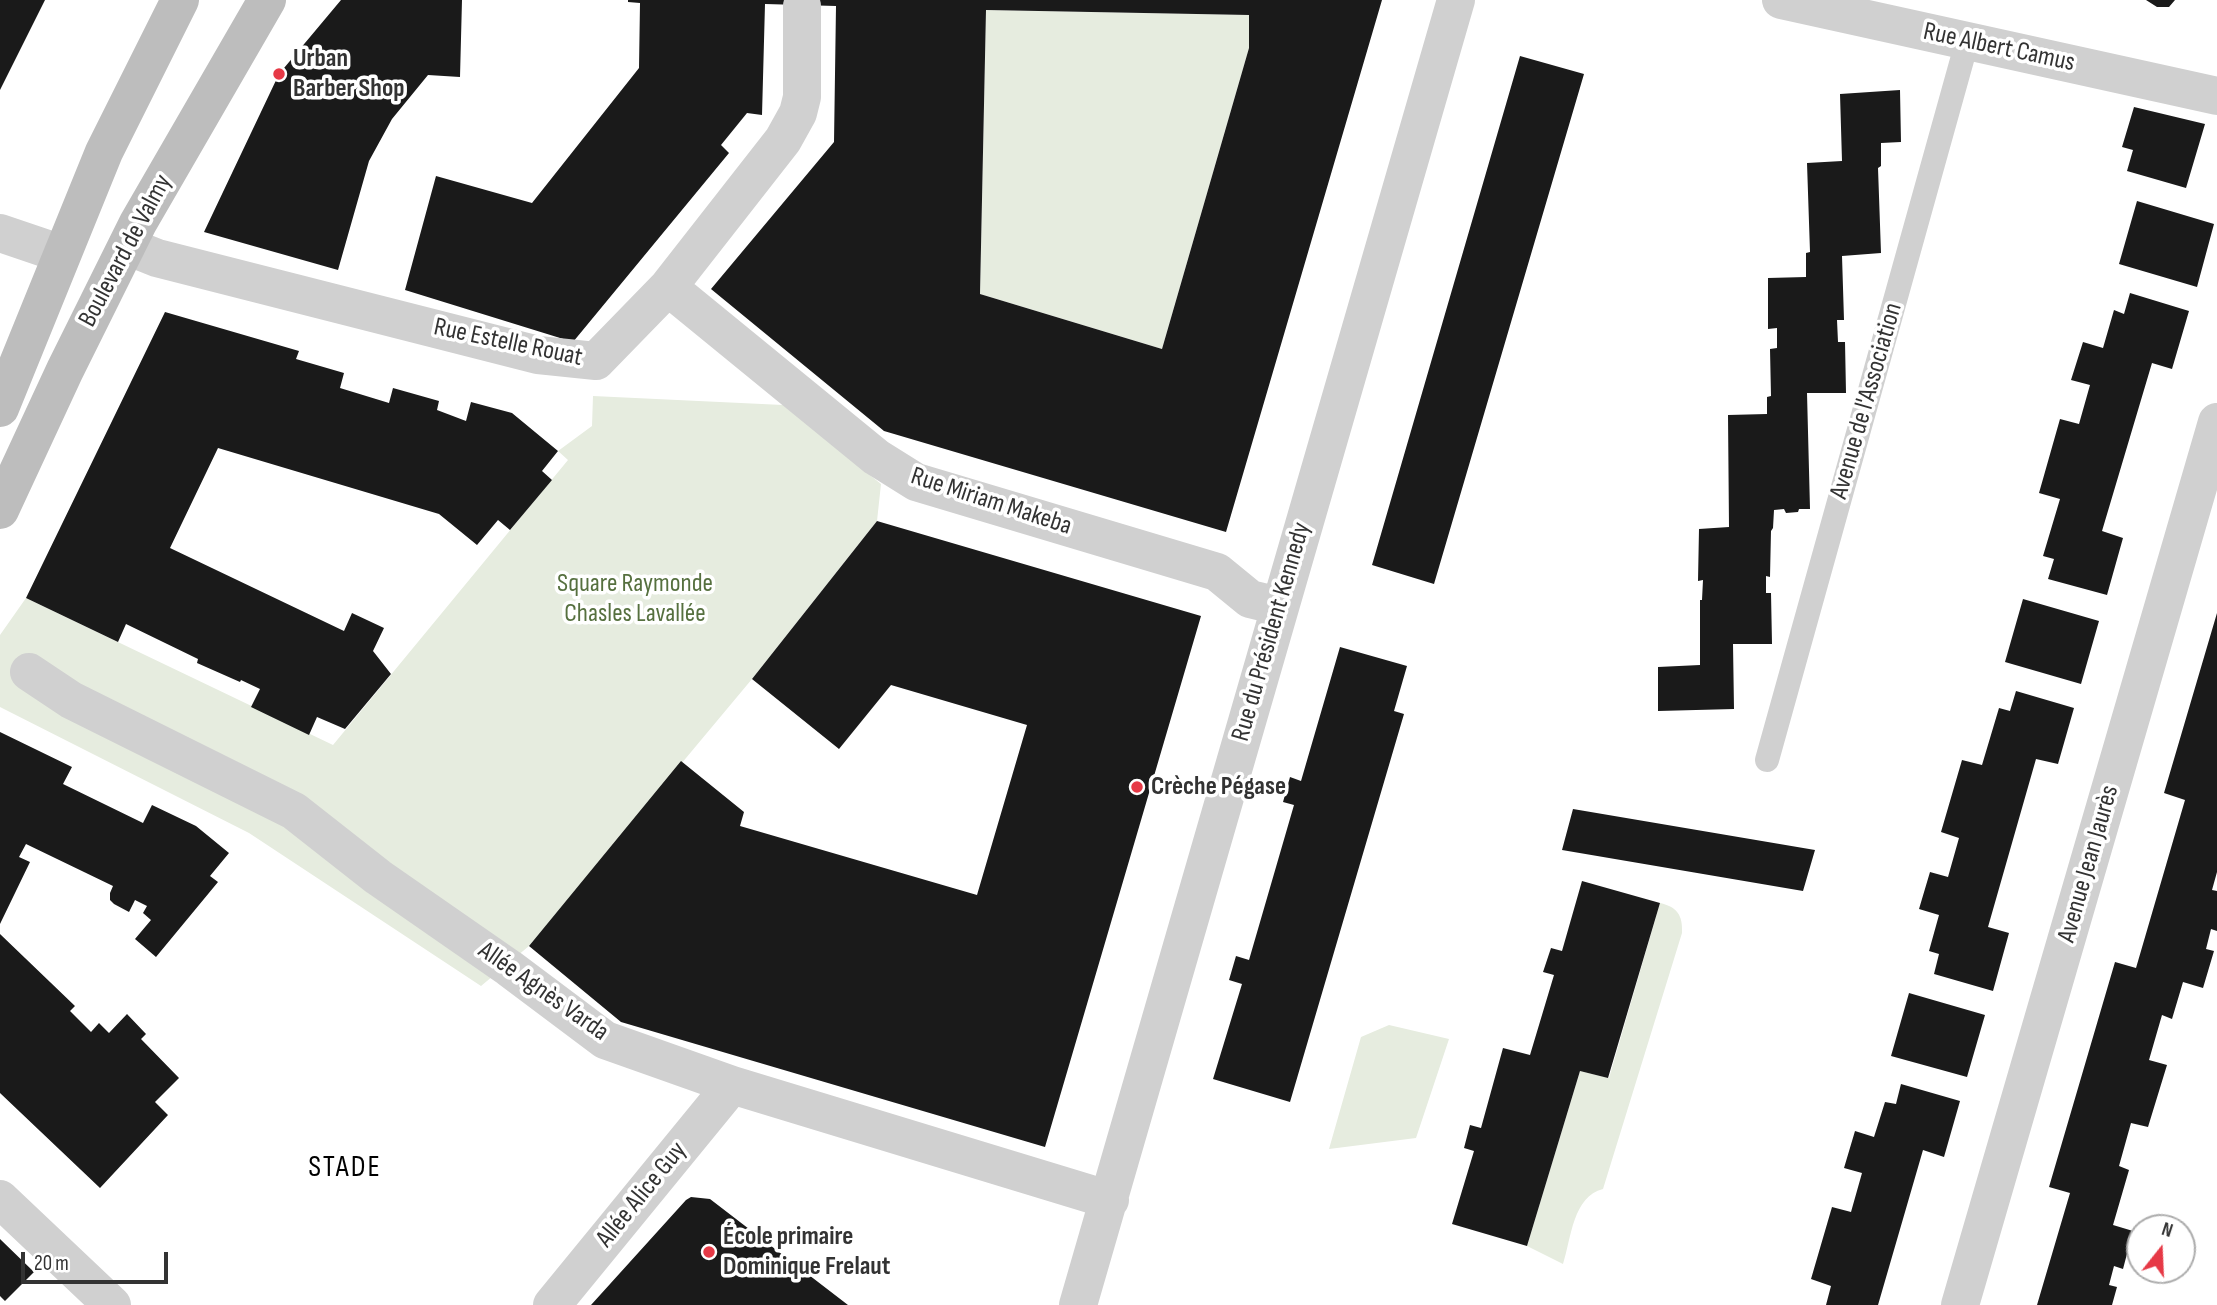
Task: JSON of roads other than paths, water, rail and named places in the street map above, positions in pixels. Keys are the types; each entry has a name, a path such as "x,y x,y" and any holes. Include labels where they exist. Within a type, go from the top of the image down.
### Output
{"main road":[{"name":"Boulevard de Valmy","path":"0,408 104,152 180,0"},
{"name":"Boulevard de Valmy","path":"0,510 65,370 127,246 267,0"}],"street":[{"name":"Rue du Président Kennedy","path":"1078,1305 1456,0"},
{"name":"Rue Albert Camus","path":"1780,0 2217,96"},
{"name":"Rue Estelle Rouat","path":"127,246 157,258 538,355 596,361 668,287 783,140 798,114 802,97 802,5"},
{"path":"0,233 62,254"},
{"name":"Rue Miriam Makeba","path":"668,287 876,457 916,482 1217,572 1250,598 1279,606"},
{"name":"Avenue Jean Jaurès","path":"1960,1305 2217,422"},
{"name":"Allée Agnès Varda","path":"29,672 71,699 294,811 378,877 509,968 605,1040 732,1085 1110,1200"},
{"name":"Allée Alice Guy","path":"552,1305 732,1085"},
{"path":"0,1199 112,1305"}],"lane":[{"name":"Avenue de l'Association","path":"1767,760 1967,42"}],"place":[{"name":"Urban Barber Shop","path":"279,74"},
{"name":"Crèche Pégase","path":"1137,787"},
{"name":"École primaire Dominique Frelaut","path":"709,1252"}],"district":[{"name":"STADE","path":"345,1168"}],"park label":[{"name":"Square Raymonde Chasles Lavallée","path":"635,599"}]}
